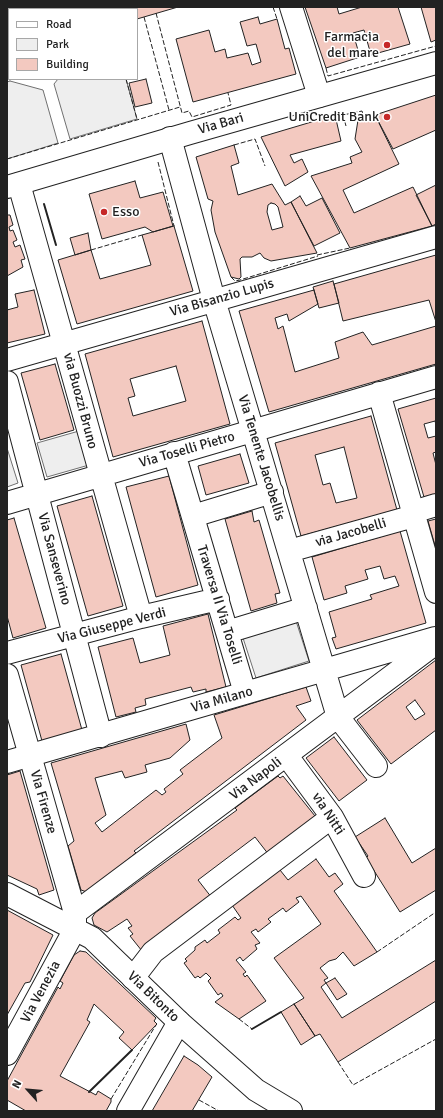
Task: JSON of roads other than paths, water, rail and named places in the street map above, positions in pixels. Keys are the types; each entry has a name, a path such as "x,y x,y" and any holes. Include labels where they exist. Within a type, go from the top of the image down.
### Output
{"street":[{"path":"291,7 320,96"},
{"name":"Via Bari","path":"13,186 170,138 436,63"},
{"name":"Via Tenente Jacobellis","path":"170,138 214,300 338,717 376,766"},
{"name":"via Buozzi Bruno","path":"13,186 64,344 141,617"},
{"name":"Via Bisanzio Lupis","path":"7,360 436,237"},
{"name":"Via Toselli Pietro","path":"7,503 436,377"},
{"name":"Via Sanseverino","path":"7,382 100,736"},
{"path":"379,394 436,592"},
{"name":"Traversa II Via Toselli","path":"174,453 245,693"},
{"path":"193,516 272,492"},
{"name":"via Jacobelli","path":"289,551 413,514 436,505"},
{"name":"Via Giuseppe Verdi","path":"7,654 141,617 218,599"},
{"path":"227,632 306,608"},
{"name":"Via Milano","path":"7,762 436,637"},
{"name":"Via Napoli","path":"75,921 287,756 436,643"},
{"name":"Via Firenze","path":"7,675 75,921"},
{"name":"via Nitti","path":"287,756 332,817 364,876"},
{"path":"133,978 154,952 332,817"},
{"name":"Via Bitonto","path":"7,894 75,921 179,1022 256,1090 291,1111"},
{"name":"Via Venezia","path":"7,1054 75,921"},
{"path":"128,1111 179,1022"}],"place":[{"name":"Farmacia del mare","path":"387,45"},
{"name":"UniCredit Bank","path":"387,117"},
{"name":"Esso","path":"104,212"}]}
